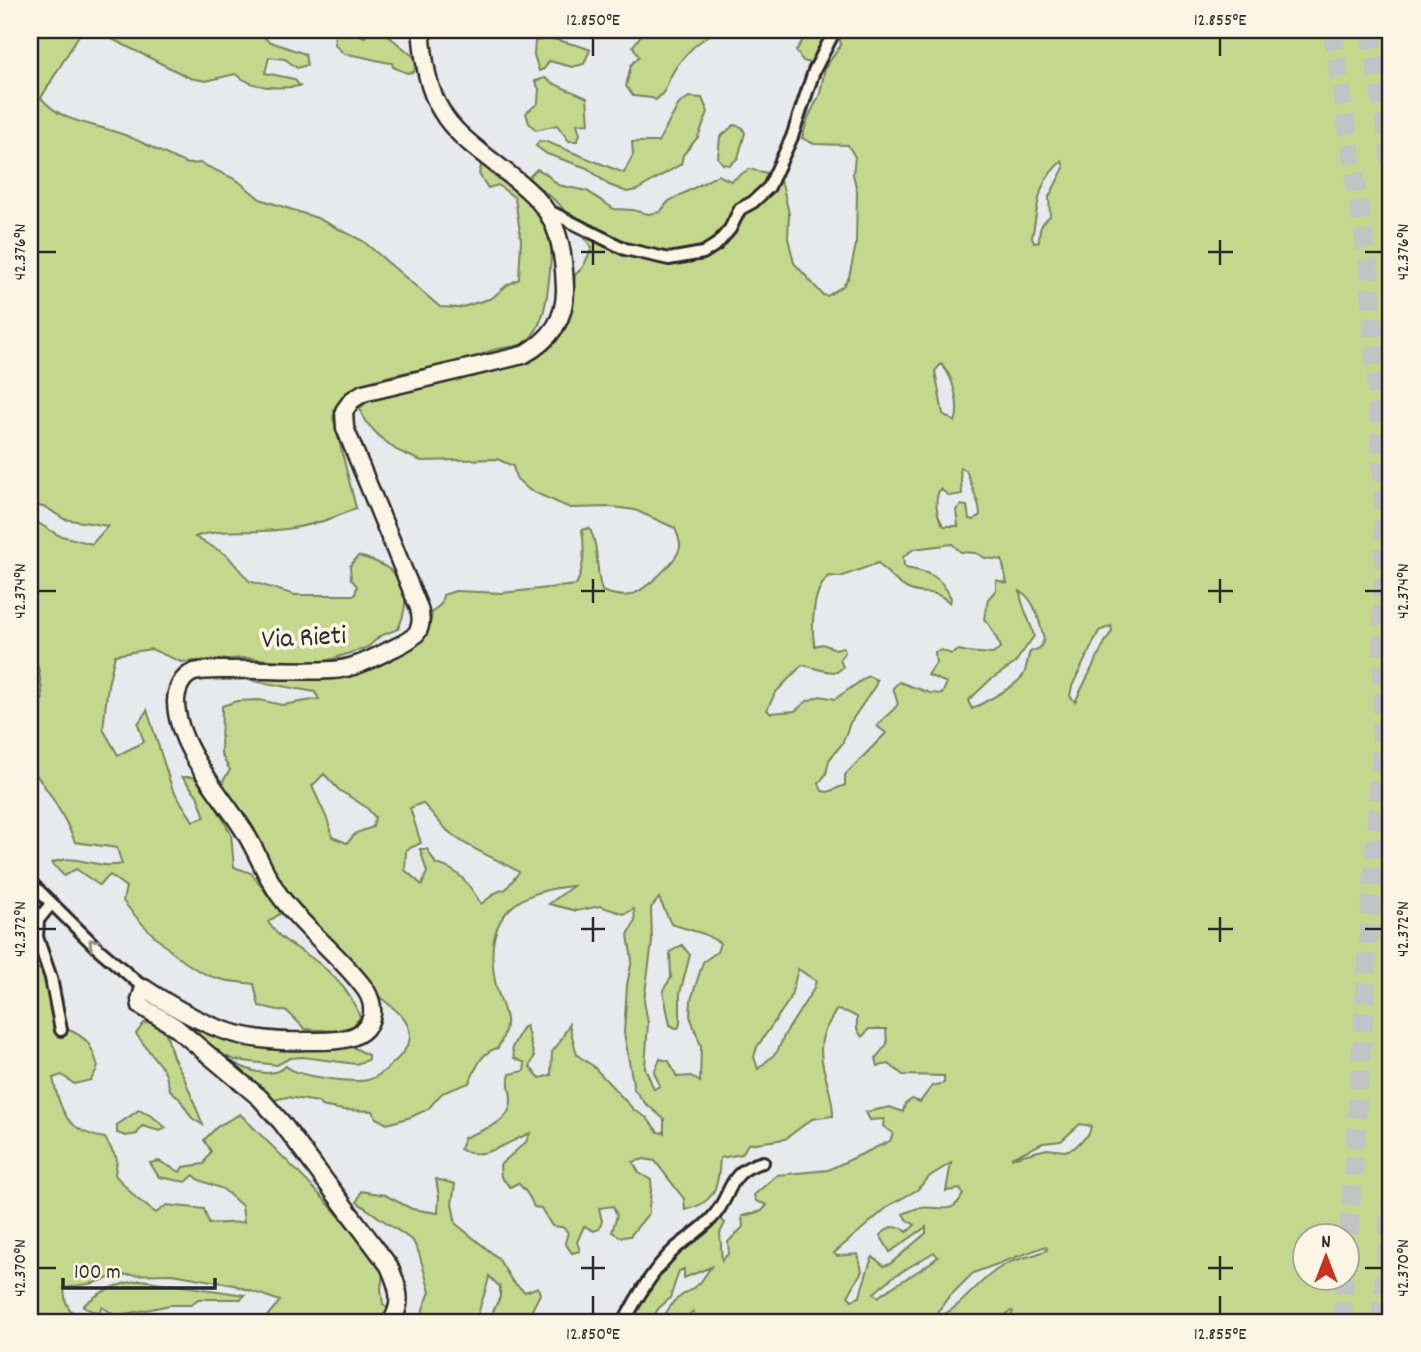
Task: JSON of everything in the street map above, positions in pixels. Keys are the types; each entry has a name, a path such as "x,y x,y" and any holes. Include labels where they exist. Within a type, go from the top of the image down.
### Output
{"street":[{"name":"Via Rieti","path":"144,988 198,1021 220,1031 276,1041 351,1038 362,1033 373,1012 366,990 280,896 242,828 202,772 177,713 178,689 185,678 208,670 332,670 353,667 412,639 420,628 422,619 419,608 345,428 344,411 352,400 363,393 523,355 545,340 557,327 565,301 564,256 547,210 529,190 471,144 442,113 429,83 421,30"},
{"path":"547,210 625,249 670,259 703,253 717,244 730,229 740,209 753,202 769,187 792,137 814,71 835,30"},
{"path":"30,882 144,988 141,1006 174,1026 260,1098 282,1123 389,1266 396,1282 399,1304 391,1322"},
{"path":"51,904 38,920 37,937 51,978 61,1030"},
{"path":"624,1322 635,1299 656,1269 676,1248 713,1218 741,1170 763,1162"}],"green space":[{"path":"30,30 82,30 41,98 50,107 68,118 128,136 188,164 200,163 237,180 260,199 317,218 363,241 440,307 459,308 492,298 519,279 521,239 515,198 498,185 488,188 479,174 482,162 530,198 545,217 549,227 551,254 546,299 537,329 524,343 490,351 469,360 373,381 343,401 333,417 356,508 322,522 298,527 219,532 195,537 227,555 249,581 295,595 355,595 357,586 351,579 350,566 358,556 372,560 393,573 404,591 403,615 398,629 380,636 368,647 320,663 244,658 181,662 151,649 115,655 108,685 103,729 118,755 144,742 138,724 147,710 172,788 193,821 205,817 197,795 182,777 194,777 215,805 231,834 234,867 251,873 281,913 268,922 283,939 328,971 344,988 360,1017 353,1026 335,1031 305,1029 288,1012 259,1006 254,984 225,980 204,973 165,946 123,901 126,887 110,875 99,885 76,869 64,876 52,863 69,859 103,865 122,864 117,848 75,842 55,803 30,768 30,700 32,705 43,699 39,671 30,642 30,518 58,535 92,544 108,526 64,519 47,508 30,504"},
{"path":"94,30 257,30 268,41 305,54 307,65 297,68 285,59 269,57 265,73 294,79 300,86 266,87 250,83 235,74 206,81 190,78"},
{"path":"348,30 365,37 366,32 363,30 382,30 417,60 414,72 407,73 393,67 392,63 344,54 335,45 335,31"},
{"path":"645,30 717,30 682,59 665,90 656,100 633,96 626,86 631,65 639,57 633,46"},
{"path":"809,30 1391,30 1391,1322 1007,1322 1013,1312 1011,1311 995,1322 697,1322 693,1311 684,1320 660,1322 674,1301 700,1283 711,1267 684,1278 684,1269 679,1271 670,1298 650,1322 619,1322 666,1252 719,1217 725,1223 720,1233 722,1260 729,1253 728,1242 743,1227 742,1216 762,1211 767,1205 756,1201 754,1195 777,1175 828,1170 890,1141 893,1133 883,1126 884,1119 870,1120 866,1112 890,1107 903,1112 905,1104 912,1099 920,1102 932,1086 944,1083 944,1076 903,1075 889,1064 878,1066 876,1058 887,1044 886,1029 869,1029 862,1037 857,1029 857,1017 836,1010 824,1033 821,1046 833,1116 812,1119 785,1139 748,1144 742,1154 720,1158 716,1185 709,1198 685,1210 684,1199 655,1161 644,1159 633,1162 639,1173 651,1180 649,1213 630,1236 621,1237 612,1232 617,1215 613,1206 599,1208 602,1221 599,1229 594,1231 584,1226 577,1242 580,1251 572,1253 565,1243 568,1232 562,1227 552,1226 541,1208 534,1207 518,1183 510,1187 501,1177 500,1165 526,1142 530,1133 486,1152 468,1153 460,1149 464,1138 494,1125 510,1109 510,1074 524,1071 525,1063 514,1058 512,1048 522,1028 526,1026 534,1057 530,1067 540,1078 551,1075 552,1052 569,1024 577,1055 593,1066 658,1132 664,1133 664,1119 644,1102 634,1089 624,1033 627,985 632,960 628,935 635,921 634,909 624,914 600,906 577,911 549,904 573,886 534,894 507,912 494,940 492,959 506,1021 503,1037 498,1048 483,1057 469,1083 442,1093 428,1109 387,1124 376,1118 373,1111 343,1110 321,1106 318,1102 287,1097 274,1100 264,1098 227,1064 230,1061 266,1073 286,1066 301,1073 326,1078 368,1080 395,1062 406,1048 410,1035 400,1014 369,988 310,920 222,798 221,784 230,770 221,754 222,706 237,701 259,700 282,705 319,699 315,692 254,681 248,676 349,677 422,636 431,621 432,612 441,604 443,595 455,591 502,593 576,585 584,558 582,530 589,528 592,535 602,591 616,595 636,593 652,582 679,551 675,528 635,510 613,507 570,508 529,490 516,478 513,466 497,459 421,461 396,450 365,421 360,408 368,401 398,391 539,354 560,335 571,314 575,275 583,267 592,248 559,204 528,178 537,169 558,185 587,191 614,209 648,214 660,212 669,201 718,175 731,181 749,169 776,175 783,187 789,214 788,238 794,263 823,295 827,296 843,286 849,277 856,245 857,191 853,174 855,157 848,145 814,144 802,138 820,94 825,68 841,45 839,36 810,63 803,61 796,51","holes":["1062,161 1064,168 1049,197 1050,216 1041,228 1039,242 1034,243 1032,237 1037,205 1047,178","941,364 949,376 955,392 955,422 943,414 935,371","960,468 966,470 980,515 974,520 969,519 967,506 961,505 956,510 958,526 944,526 939,518 937,498 940,489 950,496 962,494","952,544 961,552 1002,560 1007,583 996,580 996,590 988,599 984,619 1001,647 993,654 959,650 951,654 942,650 935,652 936,663 928,675 947,683 942,694 930,693 899,682 893,688 898,704 877,726 886,733 845,775 845,785 828,792 822,791 819,783 826,774 829,760 842,744 850,723 877,680 868,676 835,699 820,696 807,701 795,711 770,713 767,710 775,693 802,665 833,672 843,667 840,659 845,652 843,647 836,649 822,644 815,646 814,640 815,602 828,576 840,577 878,563 904,587 939,595 950,603 951,598 938,580 928,573 906,568 903,557 914,549","1020,591 1030,600 1044,640 1040,648 1030,652 1021,679 972,709 968,701 990,680 1014,664 1034,636","1111,626 1112,631 1075,702 1070,696 1072,686 1099,631","324,774 339,790 366,807 375,817 373,827 356,833 347,843 332,837 328,821 312,786","422,803 451,834 519,872 506,889 481,904 463,878 436,864 427,849 420,849 427,872 422,885 405,870 406,850 421,843 410,808","659,898 671,924 704,934 720,943 717,952 703,962 691,1000 690,1016 701,1046 700,1082 691,1076 677,1077 669,1061 660,1059 654,1072 660,1086 654,1089 645,1068 648,1023 644,1001 652,942 651,908","798,969 816,981 777,1052 758,1069 754,1057 757,1047 790,999","1080,1124 1091,1126 1089,1134 1074,1148 1065,1151 1047,1149 1011,1158 1043,1143 1061,1141","951,1163 946,1191 960,1189 963,1194 950,1208 926,1207 903,1214 915,1225 907,1232 903,1228 891,1227 880,1235 890,1252 926,1227 926,1233 890,1264 884,1266 873,1257 860,1297 852,1300 848,1296 862,1271 858,1254 837,1256 834,1253 890,1205 917,1190 930,1176","1046,1246 1047,1250 1001,1267 952,1309 932,1320 947,1299 973,1273","934,1252 938,1257 878,1297 874,1293 893,1277"]},
{"path":"551,38 590,50 584,64 572,67 549,61 544,69 539,71 534,55 535,41"},
{"path":"545,78 587,98 589,123 577,124 580,134 577,141 569,141 557,125 536,130 529,123 526,113 538,103 539,89 535,81"},
{"path":"689,97 702,98 708,112 698,137 683,155 681,164 637,190 627,192 609,185 587,168 547,154 536,146 539,141 547,142 624,173 633,155 632,142 658,142 679,104"},
{"path":"734,125 742,127 745,133 738,158 730,165 723,164 718,158 720,137"},
{"path":"682,945 690,955 680,993 678,1029 670,1025 663,990 671,978 670,952"},
{"path":"30,964 42,971 65,1028 88,1042 98,1067 91,1080 74,1084 62,1075 53,1078 63,1110 68,1119 82,1131 105,1138 117,1159 115,1175 136,1198 156,1213 167,1205 204,1209 209,1224 244,1222 242,1206 223,1189 199,1180 194,1175 186,1182 159,1177 150,1163 159,1161 180,1172 183,1167 204,1164 211,1151 204,1140 218,1126 240,1114 334,1210 368,1252 383,1274 383,1304 391,1311 382,1322 262,1322 280,1301 234,1285 173,1274 118,1275 94,1283 64,1288 69,1308 86,1322 30,1322"},
{"path":"180,1016 199,1027 245,1044 353,1047 368,1055 368,1060 356,1064 303,1057 290,1058 277,1065 235,1060 218,1053 174,1017"},
{"path":"144,1023 163,1023 173,1057 203,1125 192,1118 179,1098 170,1090 165,1072 136,1034"},
{"path":"139,1110 152,1116 166,1128 160,1131 142,1126 137,1134 126,1136 117,1133 117,1125"},
{"path":"436,1179 455,1184 452,1204 456,1224 498,1258 512,1281 525,1292 538,1287 540,1294 526,1322 488,1322 500,1297 500,1287 489,1276 477,1322 422,1322 423,1309 430,1292 413,1241 357,1202 361,1191 385,1195 412,1209 438,1213"},
{"path":"141,1280 245,1295 241,1299 198,1299 191,1305 170,1305 117,1316 102,1307 99,1312 83,1306 110,1288"}],"tunnel":[{"path":"1332,30 1370,276 1384,512 1381,754 1350,1222"},
{"path":"1370,30 1391,161"},
{"path":"1381,1322 1391,1199"},
{"path":"1342,1322 1344,1292"}]}
